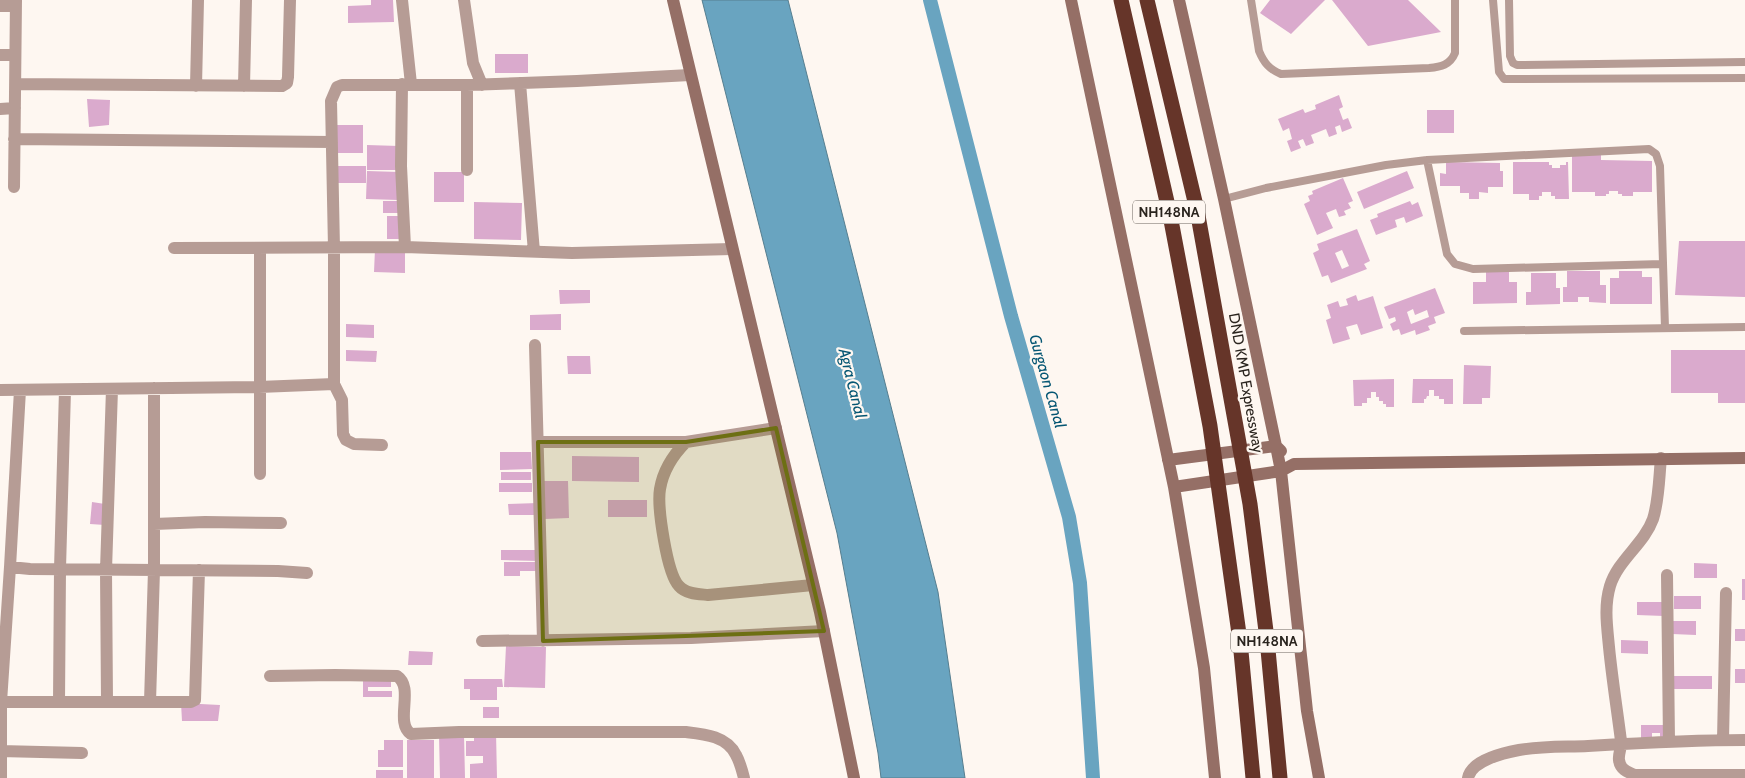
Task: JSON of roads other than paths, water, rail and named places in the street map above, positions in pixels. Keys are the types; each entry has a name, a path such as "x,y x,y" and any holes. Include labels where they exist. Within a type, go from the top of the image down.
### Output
{"highway":[{"name":"NH148NA","path":"1121,0 1170,215 1210,426 1240,641 1253,778"},
{"name":"DND KMP Expressway","path":"1147,0 1197,210 1250,504 1267,639 1280,778"}],"street":[{"path":"196,86 198,0"},
{"path":"244,86 246,0"},
{"path":"15,84 282,86 287,83 290,0"},
{"path":"402,0 406,84 401,166 405,247"},
{"path":"464,0 473,63 482,85"},
{"path":"673,0 824,631 854,778"},
{"path":"1070,0 1174,487 1204,668 1215,778"},
{"path":"1179,0 1224,199 1276,446 1307,711 1319,778"},
{"path":"0,6 16,3 14,187"},
{"path":"0,55 15,55"},
{"path":"382,445 354,444 346,440 343,434 342,400 334,384 331,101 337,87 347,84 482,85 690,75"},
{"path":"520,83 534,252"},
{"path":"467,85 467,170"},
{"path":"0,108 15,108"},
{"path":"14,139 332,142"},
{"path":"174,248 405,247 534,252 732,249"},
{"path":"260,248 260,474"},
{"path":"536,345 543,641"},
{"path":"0,390 259,387 334,384"},
{"path":"150,702 154,570 154,388"},
{"path":"107,702 106,570 112,389"},
{"path":"1,778 4,595 10,567 20,390"},
{"path":"59,702 60,570 65,390"},
{"path":"538,442 686,442 776,428"},
{"path":"686,442 675,453 660,488 662,527 670,564 675,580 680,587 687,591 708,595 813,586"},
{"path":"1168,460 1276,446"},
{"path":"1276,446 1294,464"},
{"path":"1662,458 1653,519 1641,539 1616,572 1610,585 1606,603 1611,674 1621,744 1619,760 1627,772 1635,775 1745,775"},
{"path":"1174,487 1280,471 1294,464 1745,458"},
{"path":"154,524 205,522 282,523"},
{"path":"10,567 30,570 199,570 307,573"},
{"path":"1,702 191,702 195,700 199,570"},
{"path":"1668,575 1669,741"},
{"path":"1723,740 1726,593"},
{"path":"482,641 691,638 824,631"},
{"path":"270,676 335,675 400,678 404,692 405,723 408,732 411,734 459,732 676,732 708,735 730,745 736,754 744,778"},
{"path":"1468,778 1475,765 1519,750 1669,741 1745,740"},
{"path":"0,751 82,753"}],"lane":[{"path":"1250,0 1259,51 1266,65 1272,71 1281,74 1443,66 1452,61 1456,53 1455,0"},
{"path":"1493,0 1499,72 1504,79 1745,78"},
{"path":"1509,0 1510,56 1517,65 1745,62"},
{"path":"1224,199 1256,190 1386,165 1427,160 1649,149 1656,154 1660,166 1665,328"},
{"path":"1427,160 1447,254 1455,264 1473,269 1662,264"},
{"path":"1464,331 1745,327"}],"water":[{"name":"Agra Canal","path":"702,0 788,0 938,592 965,778 881,778 837,533"}],"waterway":[{"name":"Gurgaon Canal","path":"930,0 1011,316 1069,517 1080,583 1093,778"}]}
